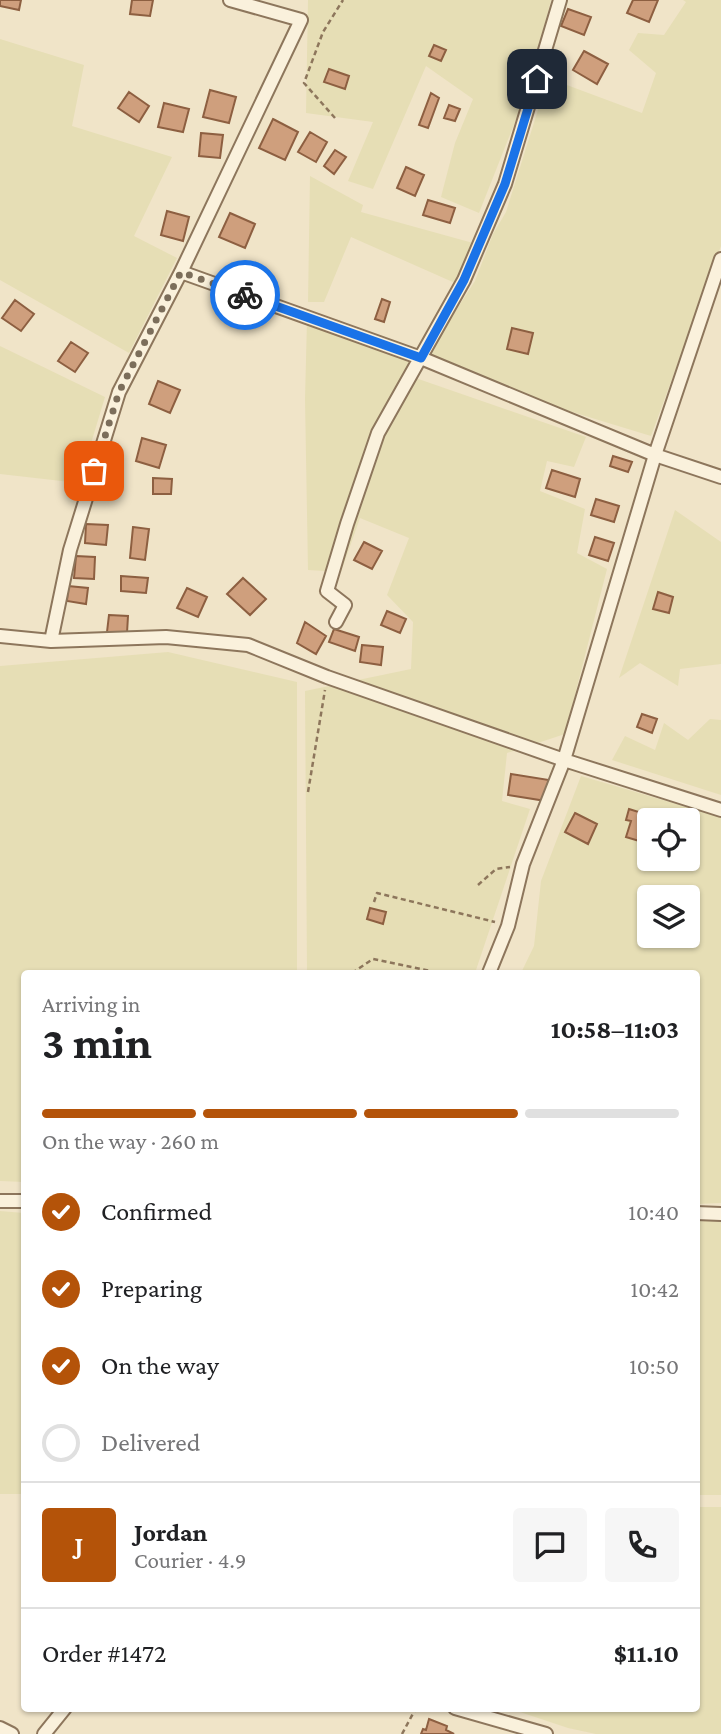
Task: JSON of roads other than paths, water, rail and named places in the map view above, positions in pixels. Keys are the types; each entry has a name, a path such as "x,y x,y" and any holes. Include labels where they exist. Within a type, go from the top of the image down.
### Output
{"street":[{"path":"51,641 70,550 119,392 181,272 301,20 230,0"},
{"path":"337,622 345,605 327,591 346,524 378,433 464,280 505,184 561,0"},
{"path":"490,970 508,926 523,864 564,760 656,455 721,259"},
{"path":"181,272 421,358 656,455 721,477"},
{"path":"0,636 51,641 166,637 248,645 327,677 564,760 721,810"},
{"path":"0,1201 21,1201"},
{"path":"700,1213 721,1214"},
{"path":"44,1734 62,1712"},
{"path":"468,1712 531,1732 546,1734"},
{"path":"0,1728 12,1734"}]}
